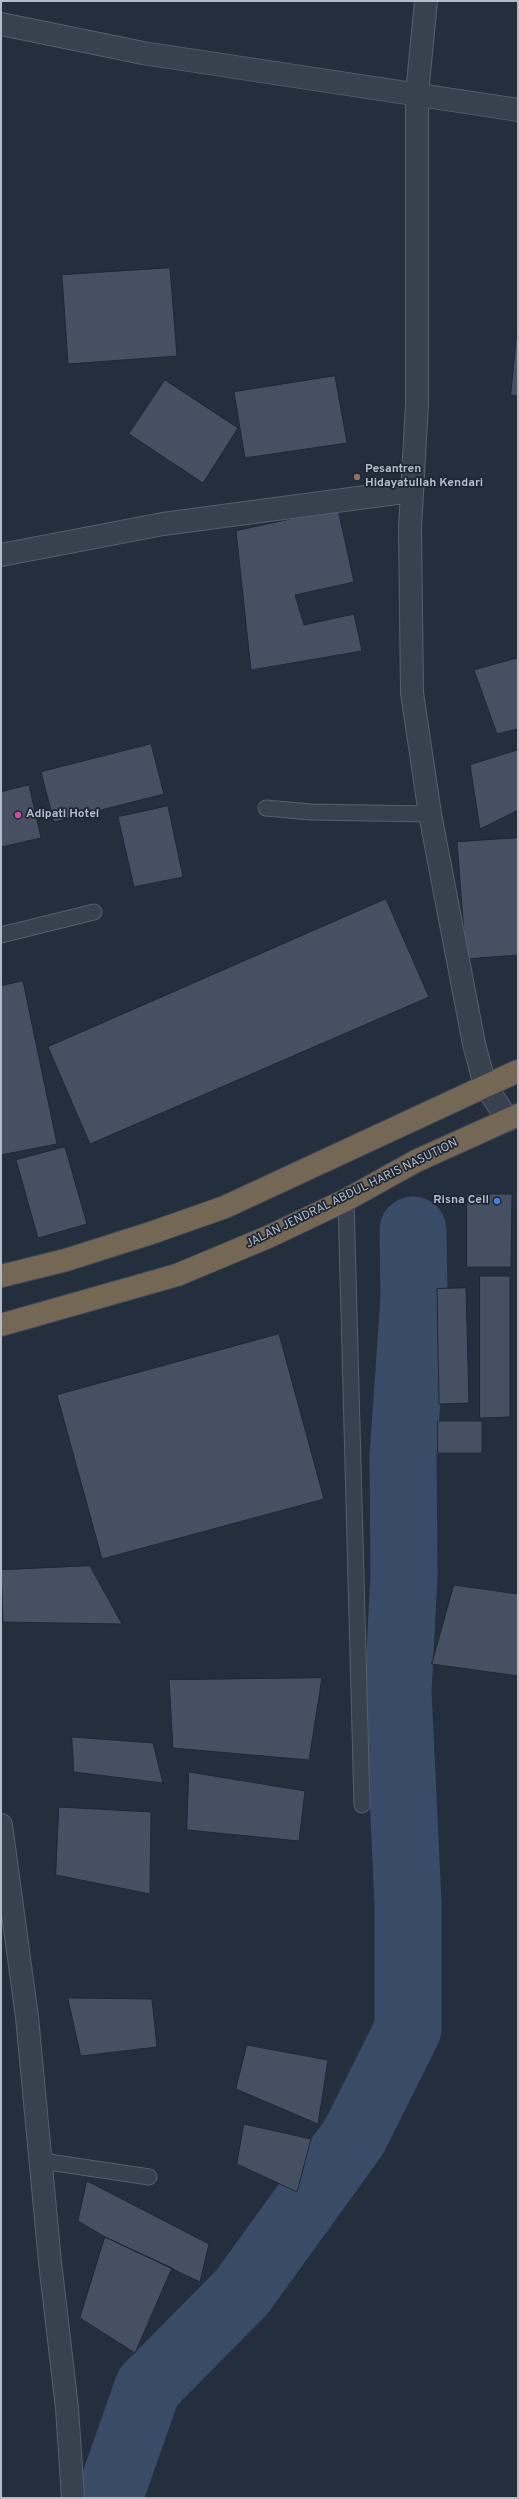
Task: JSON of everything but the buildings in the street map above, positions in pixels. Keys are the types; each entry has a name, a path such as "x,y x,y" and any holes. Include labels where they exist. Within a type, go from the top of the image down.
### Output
{"highway":[{"path":"1,1276 66,1260 151,1234 225,1207 518,1071"},
{"name":"JALAN JENDRAL ABDUL HARIS NASUTION","path":"1,1325 176,1275 268,1237 346,1200 416,1161 513,1118"}],"street":[{"path":"426,1 417,94 417,404 411,491 412,693 430,814 474,1044 485,1085 513,1118"},
{"path":"1,24 143,53 518,110"},
{"path":"1,555 163,524 411,491"},
{"path":"1,1825 27,2017 42,2161 50,2262 67,2408 73,2498"}],"lane":[{"path":"266,808 311,812 430,814"},
{"path":"1,935 94,912"},
{"path":"346,1200 362,1805"},
{"path":"42,2161 149,2177"}],"waterway":[{"path":"109,2498 148,2387 242,2292 354,2137 408,2029 408,1903 398,1691 404,1574 403,1456 414,1298 413,1230"}],"place":[{"name":"Pesantren Hidayatullah Kendari","path":"357,477"},
{"name":"Adipati Hotel","path":"18,815"},
{"name":"Risna Cell","path":"497,1201"}]}
